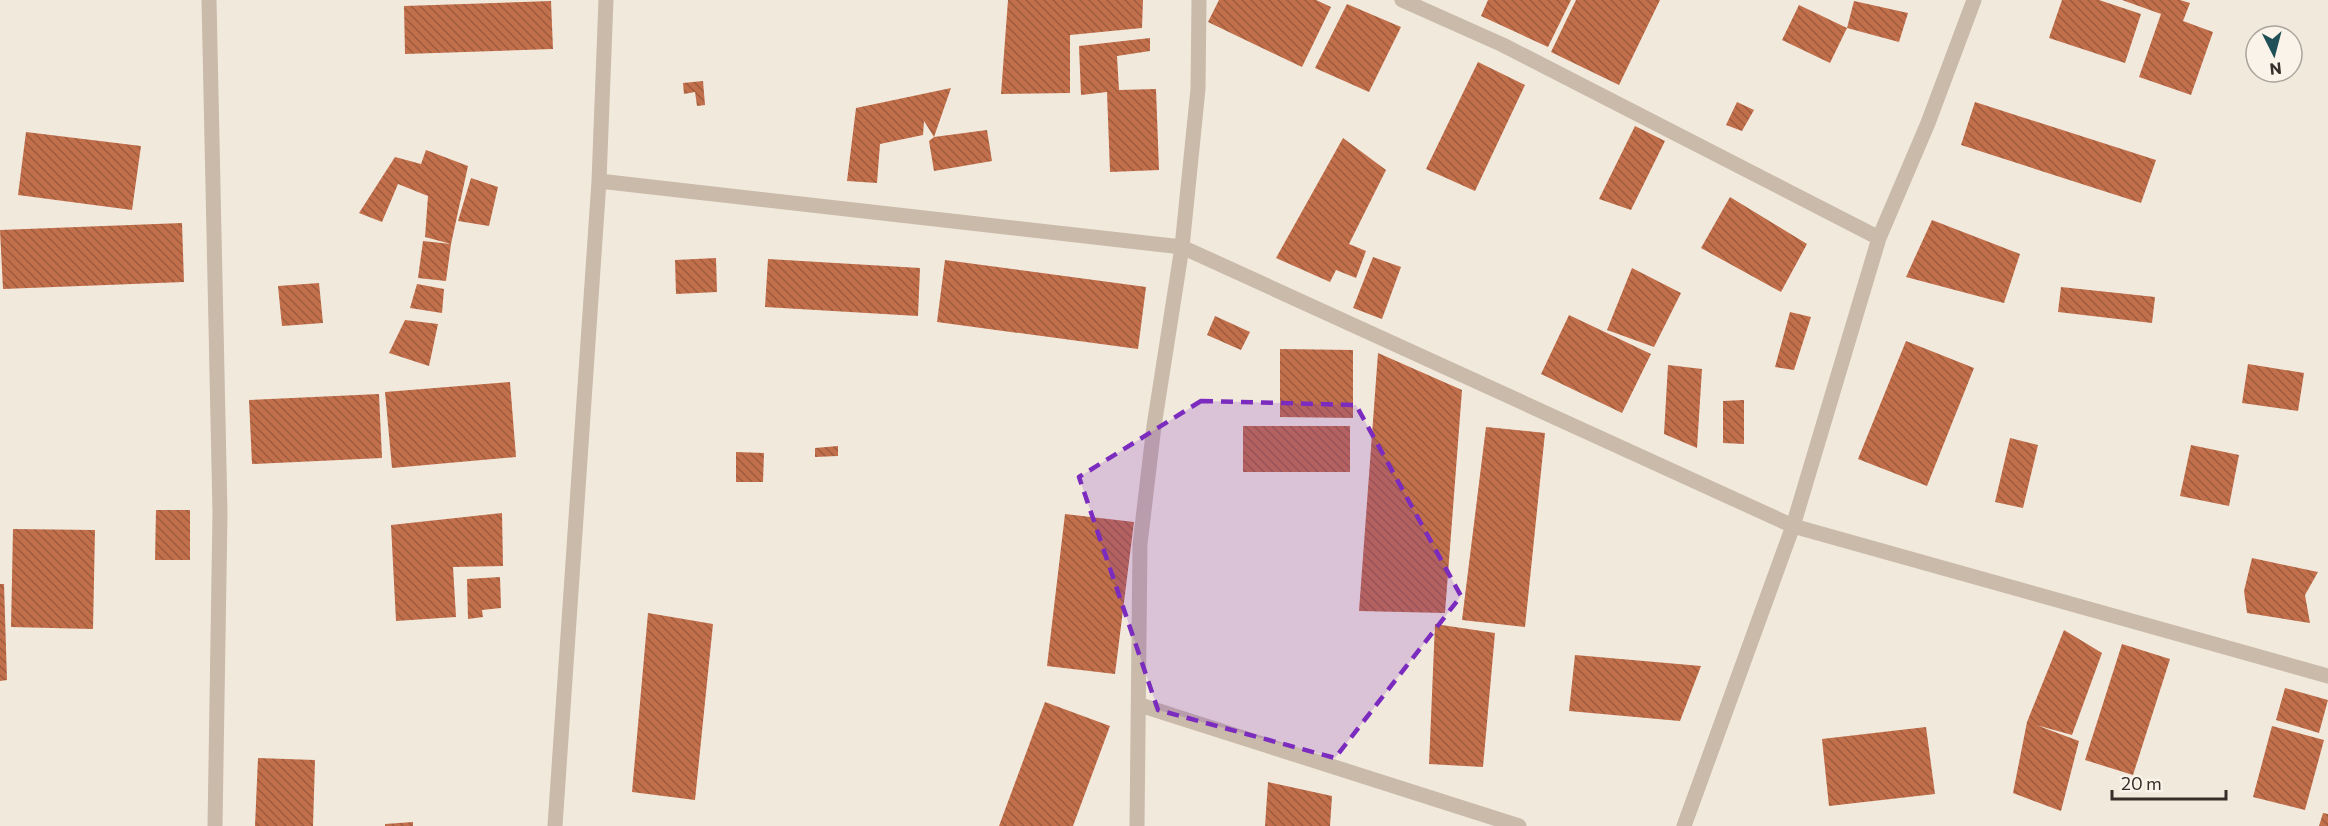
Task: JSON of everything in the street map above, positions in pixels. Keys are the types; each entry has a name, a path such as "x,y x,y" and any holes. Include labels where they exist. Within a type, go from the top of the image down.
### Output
{"street":[{"path":"209,0 220,513 215,826"},
{"path":"555,826 599,181 606,0"},
{"path":"1137,826 1140,544 1154,426 1182,247 1198,89 1199,0"},
{"path":"1402,0 1503,45 1879,238"},
{"path":"1684,826 1793,525 1879,238 1928,123 1974,0"},
{"path":"599,181 1182,247 1793,525 2328,676"},
{"path":"1140,705 1519,826"}],"highlighted area":[{"path":"1201,401 1356,405 1461,596 1335,758 1158,710 1079,477"}],"building":[{"path":"1008,0 1143,0 1142,28 1070,35 1070,93 1001,94"},
{"path":"1219,0 1316,0 1331,7 1302,67 1208,22"},
{"path":"1488,0 1571,0 1548,47 1481,16"},
{"path":"1576,0 1660,0 1619,85 1551,52"},
{"path":"2062,0 2099,0 2141,14 2125,63 2049,38"},
{"path":"2122,0 2180,0 2190,3 2183,21 2213,32 2191,95 2139,77 2161,14"},
{"path":"551,1 553,49 405,54 404,6"},
{"path":"1854,1 1908,13 1899,42 1847,28"},
{"path":"1347,4 1401,27 1369,92 1315,68"},
{"path":"1799,5 1847,28 1830,63 1782,40"},
{"path":"1150,38 1150,51 1117,56 1119,90 1156,89 1159,170 1110,172 1107,92 1081,95 1079,46"},
{"path":"1478,62 1525,85 1475,191 1426,169"},
{"path":"703,81 705,105 697,106 695,92 684,94 683,83"},
{"path":"951,88 934,137 924,121 923,135 880,144 877,183 847,181 856,108"},
{"path":"1737,102 1754,110 1742,131 1726,125"},
{"path":"1975,102 2156,160 2141,203 1961,145"},
{"path":"1635,126 1665,141 1631,210 1599,199"},
{"path":"987,130 992,161 934,171 929,141 934,137"},
{"path":"26,132 141,146 132,210 18,195"},
{"path":"1343,138 1386,170 1349,244 1366,251 1356,278 1336,270 1330,282 1276,258"},
{"path":"426,150 468,166 451,244 425,237 428,196 398,184 382,222 359,213 395,157 421,164"},
{"path":"471,178 498,187 489,226 458,221"},
{"path":"1730,197 1807,244 1781,292 1701,248"},
{"path":"1932,220 2020,254 2004,303 1906,277"},
{"path":"182,223 184,282 3,289 0,230"},
{"path":"423,241 451,244 446,281 418,278"},
{"path":"1373,257 1401,267 1382,319 1353,308"},
{"path":"716,258 717,292 676,294 675,260"},
{"path":"768,259 920,268 918,316 765,307"},
{"path":"945,260 1146,287 1138,349 937,322"},
{"path":"1632,268 1681,293 1654,347 1607,330"},
{"path":"319,283 323,323 282,326 278,286"},
{"path":"417,284 444,289 442,313 410,308"},
{"path":"2061,287 2155,297 2152,323 2058,312"},
{"path":"1790,312 1811,317 1794,370 1775,367"},
{"path":"1569,315 1651,354 1622,413 1541,374"},
{"path":"1215,316 1250,332 1241,350 1207,335"},
{"path":"405,320 438,324 429,366 389,353"},
{"path":"1906,341 1974,368 1927,486 1858,459"},
{"path":"1280,349 1353,350 1353,418 1280,417"},
{"path":"1378,353 1462,390 1445,613 1359,611"},
{"path":"2248,364 2304,373 2298,411 2242,403"},
{"path":"1668,365 1702,369 1697,448 1664,434"},
{"path":"510,382 516,457 392,468 385,392"},
{"path":"379,394 382,458 252,464 249,400"},
{"path":"1744,400 1744,444 1723,443 1723,401"},
{"path":"1243,426 1350,426 1350,472 1243,472"},
{"path":"1486,427 1545,433 1525,627 1462,620"},
{"path":"2010,438 2038,445 2023,508 1995,502"},
{"path":"2191,445 2239,455 2229,506 2180,496"},
{"path":"838,446 838,456 815,457 815,448"},
{"path":"736,452 764,453 763,482 736,482"},
{"path":"156,510 190,510 190,560 155,560"},
{"path":"502,513 503,566 453,567 456,617 396,621 391,525"},
{"path":"1065,514 1134,522 1115,674 1047,666"},
{"path":"13,529 95,530 93,629 11,627"},
{"path":"2252,558 2318,572 2305,595 2310,623 2247,613 2244,591"},
{"path":"500,577 501,608 482,610 483,617 468,619 467,579"},
{"path":"0,584 4,584 7,680 0,681"},
{"path":"648,613 713,624 695,800 632,792"},
{"path":"1435,624 1495,633 1483,767 1429,764"},
{"path":"2064,630 2102,653 2072,735 2036,725 2079,741 2061,811 2013,793 2027,722"},
{"path":"2122,644 2170,659 2133,775 2085,760"},
{"path":"1575,655 1701,666 1680,721 1569,711"},
{"path":"2285,688 2328,700 2319,733 2276,720"},
{"path":"1045,702 1110,726 1073,826 999,826"},
{"path":"2272,726 2324,740 2305,810 2253,797"},
{"path":"1926,727 1935,794 1829,806 1822,739"},
{"path":"258,758 315,760 313,826 255,826"},
{"path":"1268,782 1332,796 1330,826 1265,826"},
{"path":"2323,813 2328,814 2328,826 2319,826"},
{"path":"413,822 413,826 385,826 385,824"}]}
